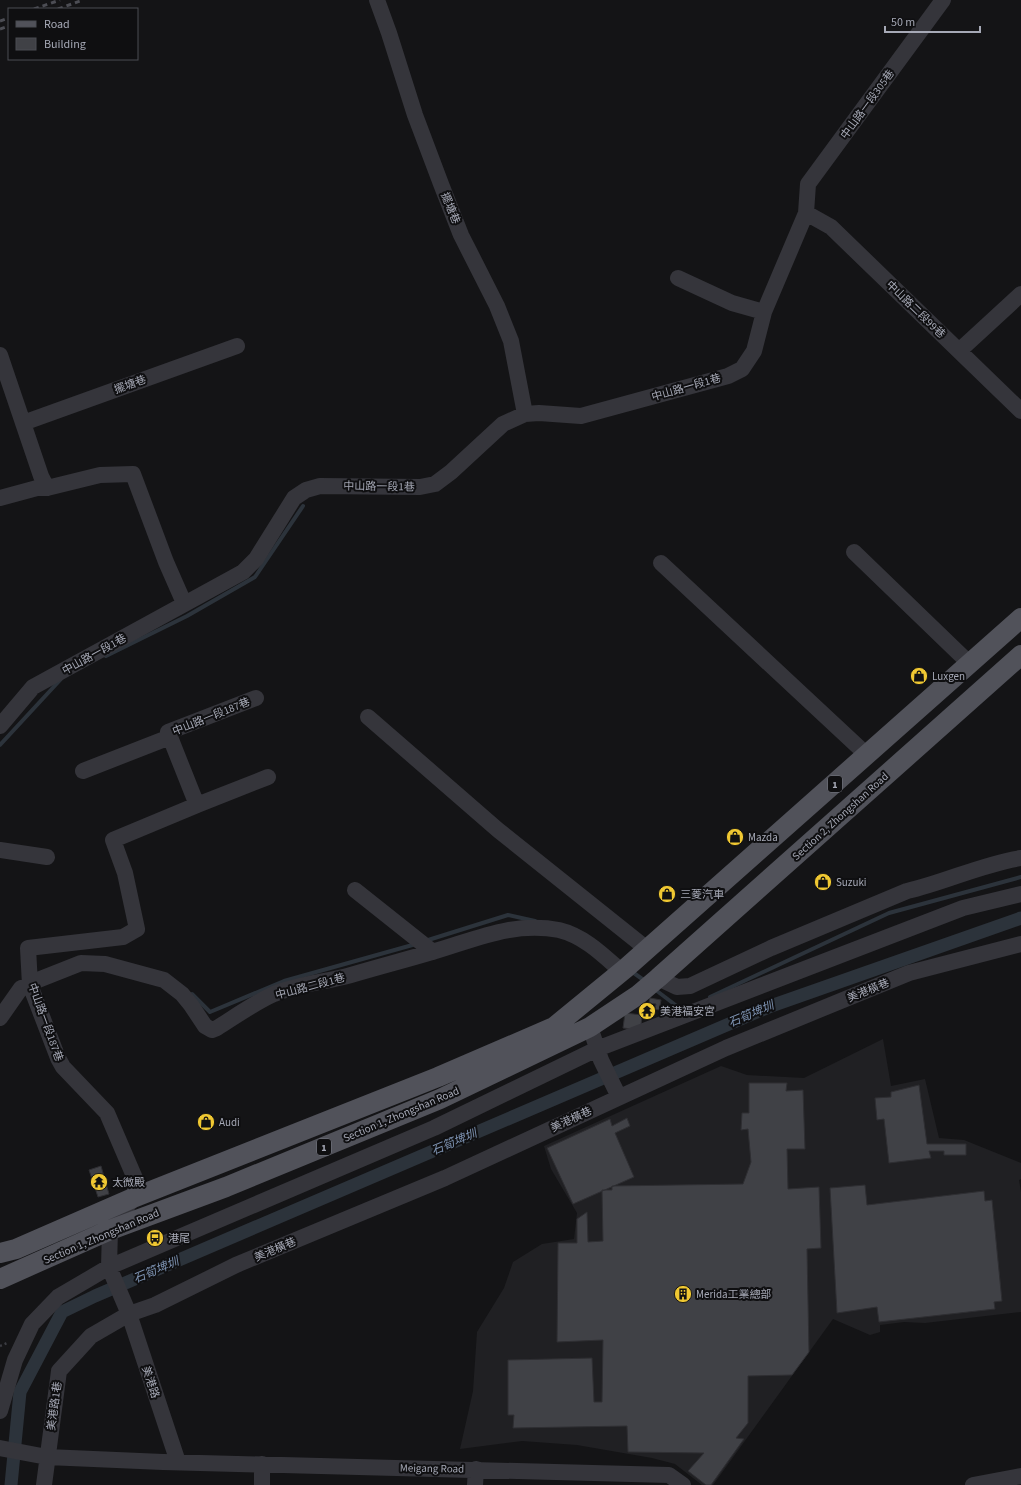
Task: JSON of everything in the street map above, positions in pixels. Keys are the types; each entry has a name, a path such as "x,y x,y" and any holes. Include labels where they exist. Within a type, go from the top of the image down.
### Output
{"main road":[{"name":"1","path":"623,970 867,756 969,662 1021,618"},
{"name":"Section 2, Zhongshan Road","path":"658,978 1021,654"},
{"name":"Section 1, Zhongshan Road","path":"0,1253 16,1249 133,1198 438,1077 554,1027 623,970"},
{"name":"Section 1, Zhongshan Road","path":"0,1279 110,1230 226,1187 440,1099 590,1027 638,995 658,978"}],"street":[{"name":"擺塘巷","path":"377,0 390,33 415,115 441,184 461,234 497,306 511,341 525,414"},
{"name":"中山路一段305巷","path":"806,213 808,184 943,0"},
{"name":"中山路一段1巷","path":"0,726 33,687 243,572 256,558 294,498 306,490 320,486 420,487 435,484 451,472 503,424 525,414 581,416 728,376 742,369 754,351 764,312 806,213"},
{"name":"中山路二段99巷","path":"806,213 831,227 1021,411"},
{"path":"678,278 732,303 764,312"},
{"path":"959,351 1021,294"},
{"name":"擺塘巷","path":"22,423 237,346"},
{"path":"0,355 22,423 41,476 47,488"},
{"path":"0,498 37,488 47,488 100,475 133,474 166,562 184,603"},
{"path":"854,552 969,662"},
{"path":"661,563 867,756"},
{"name":"中山路一段187巷","path":"198,805 168,732 256,698"},
{"path":"368,717 498,830 647,949"},
{"name":"中山路一段187巷","path":"83,771 170,736"},
{"name":"中山路一段187巷","path":"133,1198 137,1183 107,1113 63,1068 58,1058 30,985 28,948 123,937 137,929 125,873 113,840 268,777"},
{"path":"0,850 47,857"},
{"path":"658,978 677,987 690,986 771,948 907,891 1004,861 1021,858"},
{"path":"355,890 433,952"},
{"path":"2,1405 14,1360 32,1324 58,1297 111,1271 599,1055 963,908 1021,894"},
{"name":"中山路二段1巷","path":"30,985 38,980 81,963 105,964 119,967 164,980 182,994 205,1026 212,1030 255,1003 276,993 348,976 433,952 502,930 541,928 560,931 584,941 623,970"},
{"name":"美港橫巷","path":"127,1308 155,1305 236,1265 445,1178 726,1048 910,973 1021,944"},
{"path":"0,1018 22,988 30,985"},
{"path":"590,1027 599,1055 619,1097"},
{"path":"111,1271 110,1230 133,1198"},
{"name":"美港路","path":"111,1271 127,1308 178,1462"},
{"name":"美港路1巷","path":"44,1485 59,1371 91,1336 127,1308"},
{"name":"Meigang Road","path":"0,1448 47,1457 178,1462 669,1475 683,1485"},
{"path":"262,1464 262,1485"},
{"path":"475,1485 476,1469"},
{"path":"973,1485 1021,1476"}],"shaded area":[{"path":"883,1039 891,1086 925,1079 939,1138 964,1140 1021,1163 1021,1179 1019,1180 1021,1192 1021,1312 925,1323 904,1322 880,1325 880,1332 870,1335 833,1319 713,1485 702,1485 675,1464 652,1458 577,1445 522,1441 460,1449 473,1391 477,1332 504,1288 513,1262 542,1244 574,1239 577,1213 551,1169 544,1146 721,1066 747,1075 804,1078"}],"building":[{"path":"650,998 661,1000 659,1010 655,1009 656,1004 649,1003"},
{"name":"美港福安宮","path":"641,1005 654,1006 653,1015 641,1013"},
{"path":"625,1013 642,1015 641,1026 632,1029 623,1028"},
{"name":"Merida工業總部","path":"749,1083 787,1083 786,1091 803,1090 805,1149 787,1149 788,1189 819,1187 821,1248 807,1249 809,1352 792,1375 748,1376 748,1423 736,1438 744,1439 711,1485 706,1485 688,1471 704,1453 628,1452 627,1426 513,1428 514,1415 508,1415 508,1360 592,1358 594,1402 602,1402 603,1340 557,1342 558,1243 577,1243 577,1219 587,1212 588,1242 603,1241 602,1190 612,1190 612,1186 743,1184 751,1162 748,1129 741,1130 742,1113 749,1113"},
{"path":"919,1085 927,1144 966,1144 966,1155 944,1155 944,1151 929,1151 931,1158 889,1163 884,1119 877,1120 875,1098 891,1097 891,1092"},
{"path":"627,1118 630,1126 615,1133 634,1177 573,1204 547,1148 610,1119 612,1126"},
{"name":"太微殿","path":"101,1166 109,1194 98,1197 89,1170"},
{"path":"865,1185 867,1205 984,1191 985,1201 992,1200 1002,1301 994,1302 995,1309 879,1322 877,1307 837,1313 830,1188"}],"waterway":[{"path":"106,656 187,616 255,577 303,506"},
{"path":"0,745 61,679"},
{"path":"710,997 889,913 1021,877"},
{"path":"425,941 508,915 535,921"},
{"name":"石筍埤圳","path":"11,1485 20,1392 62,1312 95,1296 771,1006 1021,918"},
{"path":"192,994 210,1012 284,981 416,944"},
{"path":"631,971 645,981"},
{"path":"653,988 682,1010"}],"railway":[{"path":"37,8 60,0"},
{"path":"61,8 83,0"},
{"path":"0,21 8,18"},
{"path":"0,29 8,26"}],"place":[{"name":"Luxgen","path":"919,676"},
{"name":"Mazda","path":"735,837"},
{"name":"Suzuki","path":"823,882"},
{"name":"三菱汽車","path":"667,894"},
{"name":"美港福安宮","path":"647,1011"},
{"name":"Audi","path":"206,1122"},
{"name":"太微殿","path":"99,1182"},
{"name":"港尾","path":"155,1238"},
{"name":"Merida工業總部","path":"683,1294"}]}
